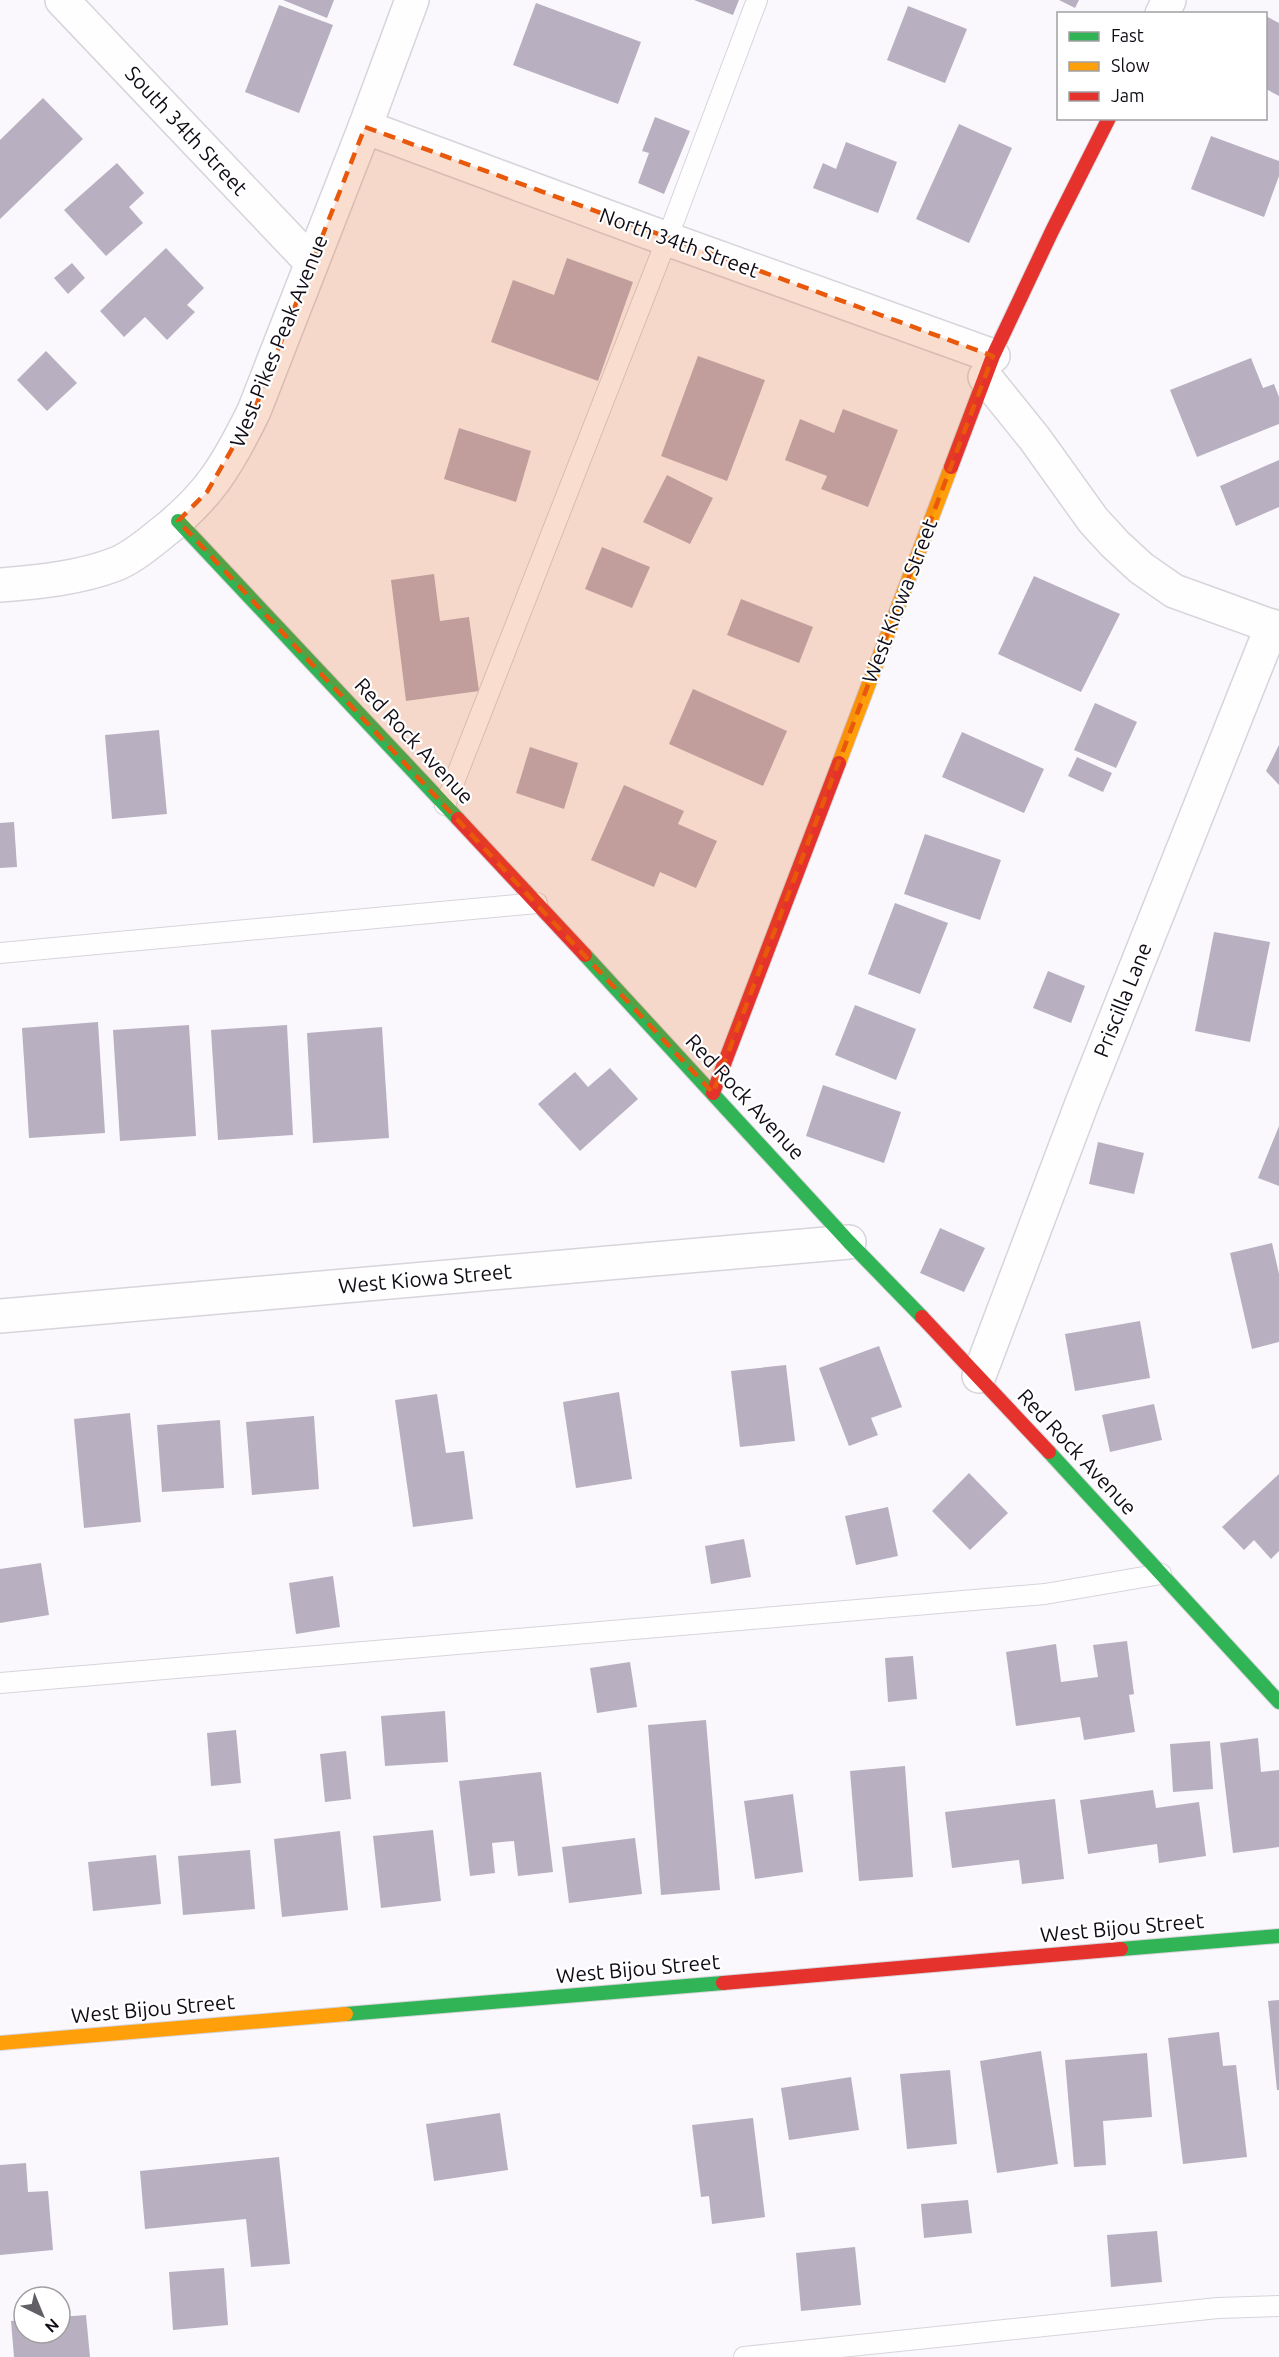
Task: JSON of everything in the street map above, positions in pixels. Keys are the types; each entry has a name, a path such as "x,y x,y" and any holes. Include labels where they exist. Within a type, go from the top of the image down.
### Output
{"street":[{"name":"South 34th Street","path":"62,0 311,262"},
{"name":"West Pikes Peak Avenue","path":"0,585 46,581 87,573 118,563 143,548 178,521 207,492 231,456 254,411 412,0"},
{"name":"West Kiowa Street","path":"713,1093 989,367 1052,231 1108,120"},
{"name":"North 34th Street","path":"365,127 667,239 989,367"},
{"path":"989,367 1035,439 1093,520 1141,568 1174,591 1277,622"},
{"name":"Red Rock Avenue","path":"178,521 537,903 849,1242 979,1376 1279,1702"},
{"name":"Priscilla Lane","path":"979,1376 1082,1103 1277,622"},
{"name":"West Kiowa Street","path":"0,1316 849,1242"},
{"name":"West Bijou Street","path":"0,2043 1279,1936"}],"lane":[{"path":"445,805 667,239 757,0"},
{"path":"0,953 537,903"},
{"path":"0,1683 1045,1594 1161,1574"},
{"path":"744,2357 1218,2308 1279,2306"}],"highlighted area":[{"path":"365,127 993,356 713,1093 178,521 207,492 254,411"}],"building":[{"path":"283,0 334,0 327,18"},
{"path":"694,0 739,0 733,15"},
{"path":"1059,0 1079,0 1075,8"},
{"path":"536,3 641,42 618,104 513,65"},
{"path":"279,5 333,25 299,113 245,92"},
{"path":"908,6 967,29 945,83 887,60"},
{"path":"1267,17 1279,23 1279,96 1267,90"},
{"path":"43,98 83,139 0,219 0,140"},
{"path":"655,117 690,131 664,194 638,183 649,153 642,151"},
{"path":"959,124 1012,148 969,243 916,219"},
{"path":"1211,136 1279,161 1279,176 1264,217 1191,189"},
{"path":"846,142 897,162 878,213 813,188 823,163 836,169"},
{"path":"117,163 144,193 129,207 143,223 106,256 64,210"},
{"path":"166,248 204,288 187,305 195,312 167,340 145,317 124,337 100,311"},
{"path":"567,258 633,282 598,381 491,342 513,280 554,295"},
{"path":"72,263 85,278 68,294 54,278"},
{"path":"46,351 77,383 47,411 17,380"},
{"path":"698,356 765,380 727,481 661,456"},
{"path":"1251,358 1263,388 1274,384 1279,397 1279,424 1197,457 1170,390"},
{"path":"843,409 898,430 868,507 821,489 827,476 785,460 800,419 834,433"},
{"path":"459,428 531,451 516,502 444,479"},
{"path":"1279,460 1279,507 1236,526 1220,486"},
{"path":"667,475 713,498 690,544 643,522"},
{"path":"602,547 650,567 632,608 585,589"},
{"path":"434,574 440,621 469,617 479,691 406,701 391,580"},
{"path":"1034,576 1120,614 1081,692 998,654"},
{"path":"741,599 813,627 799,663 727,635"},
{"path":"693,689 787,731 763,786 669,744"},
{"path":"1095,703 1137,722 1116,768 1074,750"},
{"path":"159,730 167,814 112,819 105,735"},
{"path":"962,732 1044,769 1024,813 942,777"},
{"path":"1279,745 1279,785 1266,771"},
{"path":"530,747 578,763 564,809 516,793"},
{"path":"1077,757 1112,773 1103,792 1068,776"},
{"path":"624,785 684,811 678,824 717,841 696,888 660,872 654,887 591,860"},
{"path":"14,822 17,867 0,868 0,823"},
{"path":"925,834 1001,860 980,920 904,894"},
{"path":"895,903 948,923 920,994 868,974"},
{"path":"1214,932 1270,942 1250,1042 1195,1031"},
{"path":"1048,971 1085,986 1071,1023 1033,1008"},
{"path":"855,1005 916,1029 896,1080 835,1055"},
{"path":"98,1022 105,1133 29,1138 22,1028"},
{"path":"189,1025 196,1136 120,1141 113,1030"},
{"path":"287,1025 293,1135 218,1140 211,1030"},
{"path":"382,1027 389,1138 313,1143 307,1033"},
{"path":"610,1068 638,1099 580,1151 538,1104 575,1072 588,1087"},
{"path":"823,1085 901,1112 884,1163 806,1136"},
{"path":"1279,1126 1279,1186 1258,1178"},
{"path":"1098,1142 1144,1153 1134,1194 1089,1184"},
{"path":"940,1228 985,1248 964,1292 920,1273"},
{"path":"1272,1243 1279,1274 1279,1342 1252,1349 1230,1253"},
{"path":"1140,1321 1150,1378 1075,1391 1065,1334"},
{"path":"879,1346 902,1407 871,1418 878,1435 849,1446 819,1368"},
{"path":"786,1365 795,1441 740,1447 731,1371"},
{"path":"619,1392 632,1479 576,1488 563,1402"},
{"path":"437,1394 446,1453 464,1451 473,1519 413,1527 395,1400"},
{"path":"1154,1404 1162,1440 1110,1452 1102,1415"},
{"path":"130,1413 141,1522 84,1528 74,1419"},
{"path":"314,1416 319,1489 252,1495 246,1422"},
{"path":"220,1420 224,1488 162,1492 157,1425"},
{"path":"969,1473 1008,1513 970,1550 932,1511"},
{"path":"1279,1474 1279,1551 1271,1559 1254,1540 1244,1550 1222,1527"},
{"path":"888,1507 898,1556 856,1565 845,1516"},
{"path":"744,1539 751,1577 711,1584 705,1546"},
{"path":"41,1563 49,1615 0,1623 0,1569"},
{"path":"333,1576 340,1627 296,1634 289,1583"},
{"path":"1127,1641 1134,1694 1129,1695 1135,1732 1084,1740 1080,1717 1016,1726 1006,1652 1056,1644 1061,1682 1098,1677 1093,1645"},
{"path":"913,1656 917,1699 888,1702 885,1658"},
{"path":"630,1662 637,1707 597,1713 590,1668"},
{"path":"445,1711 448,1762 385,1766 381,1716"},
{"path":"706,1720 720,1890 661,1895 648,1725"},
{"path":"236,1730 241,1783 211,1786 207,1733"},
{"path":"1258,1738 1261,1772 1279,1770 1279,1847 1233,1853 1220,1743"},
{"path":"1210,1741 1213,1789 1173,1792 1170,1744"},
{"path":"346,1751 351,1799 325,1802 320,1754"},
{"path":"905,1766 913,1877 859,1881 850,1771"},
{"path":"541,1772 553,1872 518,1876 514,1841 492,1843 495,1873 470,1876 459,1781"},
{"path":"1153,1790 1156,1808 1199,1802 1206,1856 1159,1863 1157,1844 1088,1854 1080,1800"},
{"path":"793,1794 803,1872 755,1879 744,1801"},
{"path":"1055,1799 1064,1879 1022,1884 1019,1860 952,1868 945,1812"},
{"path":"433,1830 441,1901 381,1908 373,1836"},
{"path":"340,1831 348,1910 282,1917 274,1839"},
{"path":"635,1838 642,1894 569,1903 562,1847"},
{"path":"250,1850 255,1909 183,1915 178,1856"},
{"path":"156,1855 161,1904 93,1911 88,1862"},
{"path":"1279,2000 1279,2090 1277,2090 1268,2001"},
{"path":"1219,2032 1223,2066 1236,2065 1247,2157 1183,2164 1168,2038"},
{"path":"1041,2051 1058,2164 997,2173 980,2061"},
{"path":"1147,2053 1152,2117 1103,2121 1106,2165 1074,2167 1065,2060"},
{"path":"950,2070 957,2144 907,2149 900,2074"},
{"path":"851,2077 859,2130 789,2140 781,2088"},
{"path":"500,2113 508,2170 434,2181 426,2124"},
{"path":"753,2118 765,2217 712,2224 709,2196 701,2197 692,2125"},
{"path":"279,2157 290,2264 251,2267 246,2219 145,2229 140,2171"},
{"path":"26,2163 28,2192 48,2191 53,2250 0,2255 0,2165"},
{"path":"968,2200 972,2233 924,2238 921,2204"},
{"path":"1157,2231 1162,2282 1111,2287 1107,2235"},
{"path":"855,2247 861,2305 801,2311 796,2253"},
{"path":"224,2268 228,2325 173,2330 169,2272"},
{"path":"86,2315 90,2357 14,2357 13,2345 72,2345 72,2316"}],"traffic: fast":[{"path":"178,521 458,819"},
{"path":"585,955 849,1242 922,1317"},
{"path":"1049,1452 1279,1702"},
{"path":"1121,1949 1279,1936"},
{"path":"346,2014 723,1983"}],"traffic: slow":[{"path":"839,763 951,467"},
{"path":"0,2043 346,2014"}],"traffic: jam":[{"path":"951,467 993,356 1108,120"},
{"path":"713,1093 839,763"},
{"path":"458,819 585,955"},
{"path":"922,1317 1049,1452"},
{"path":"723,1983 1121,1949"}]}
